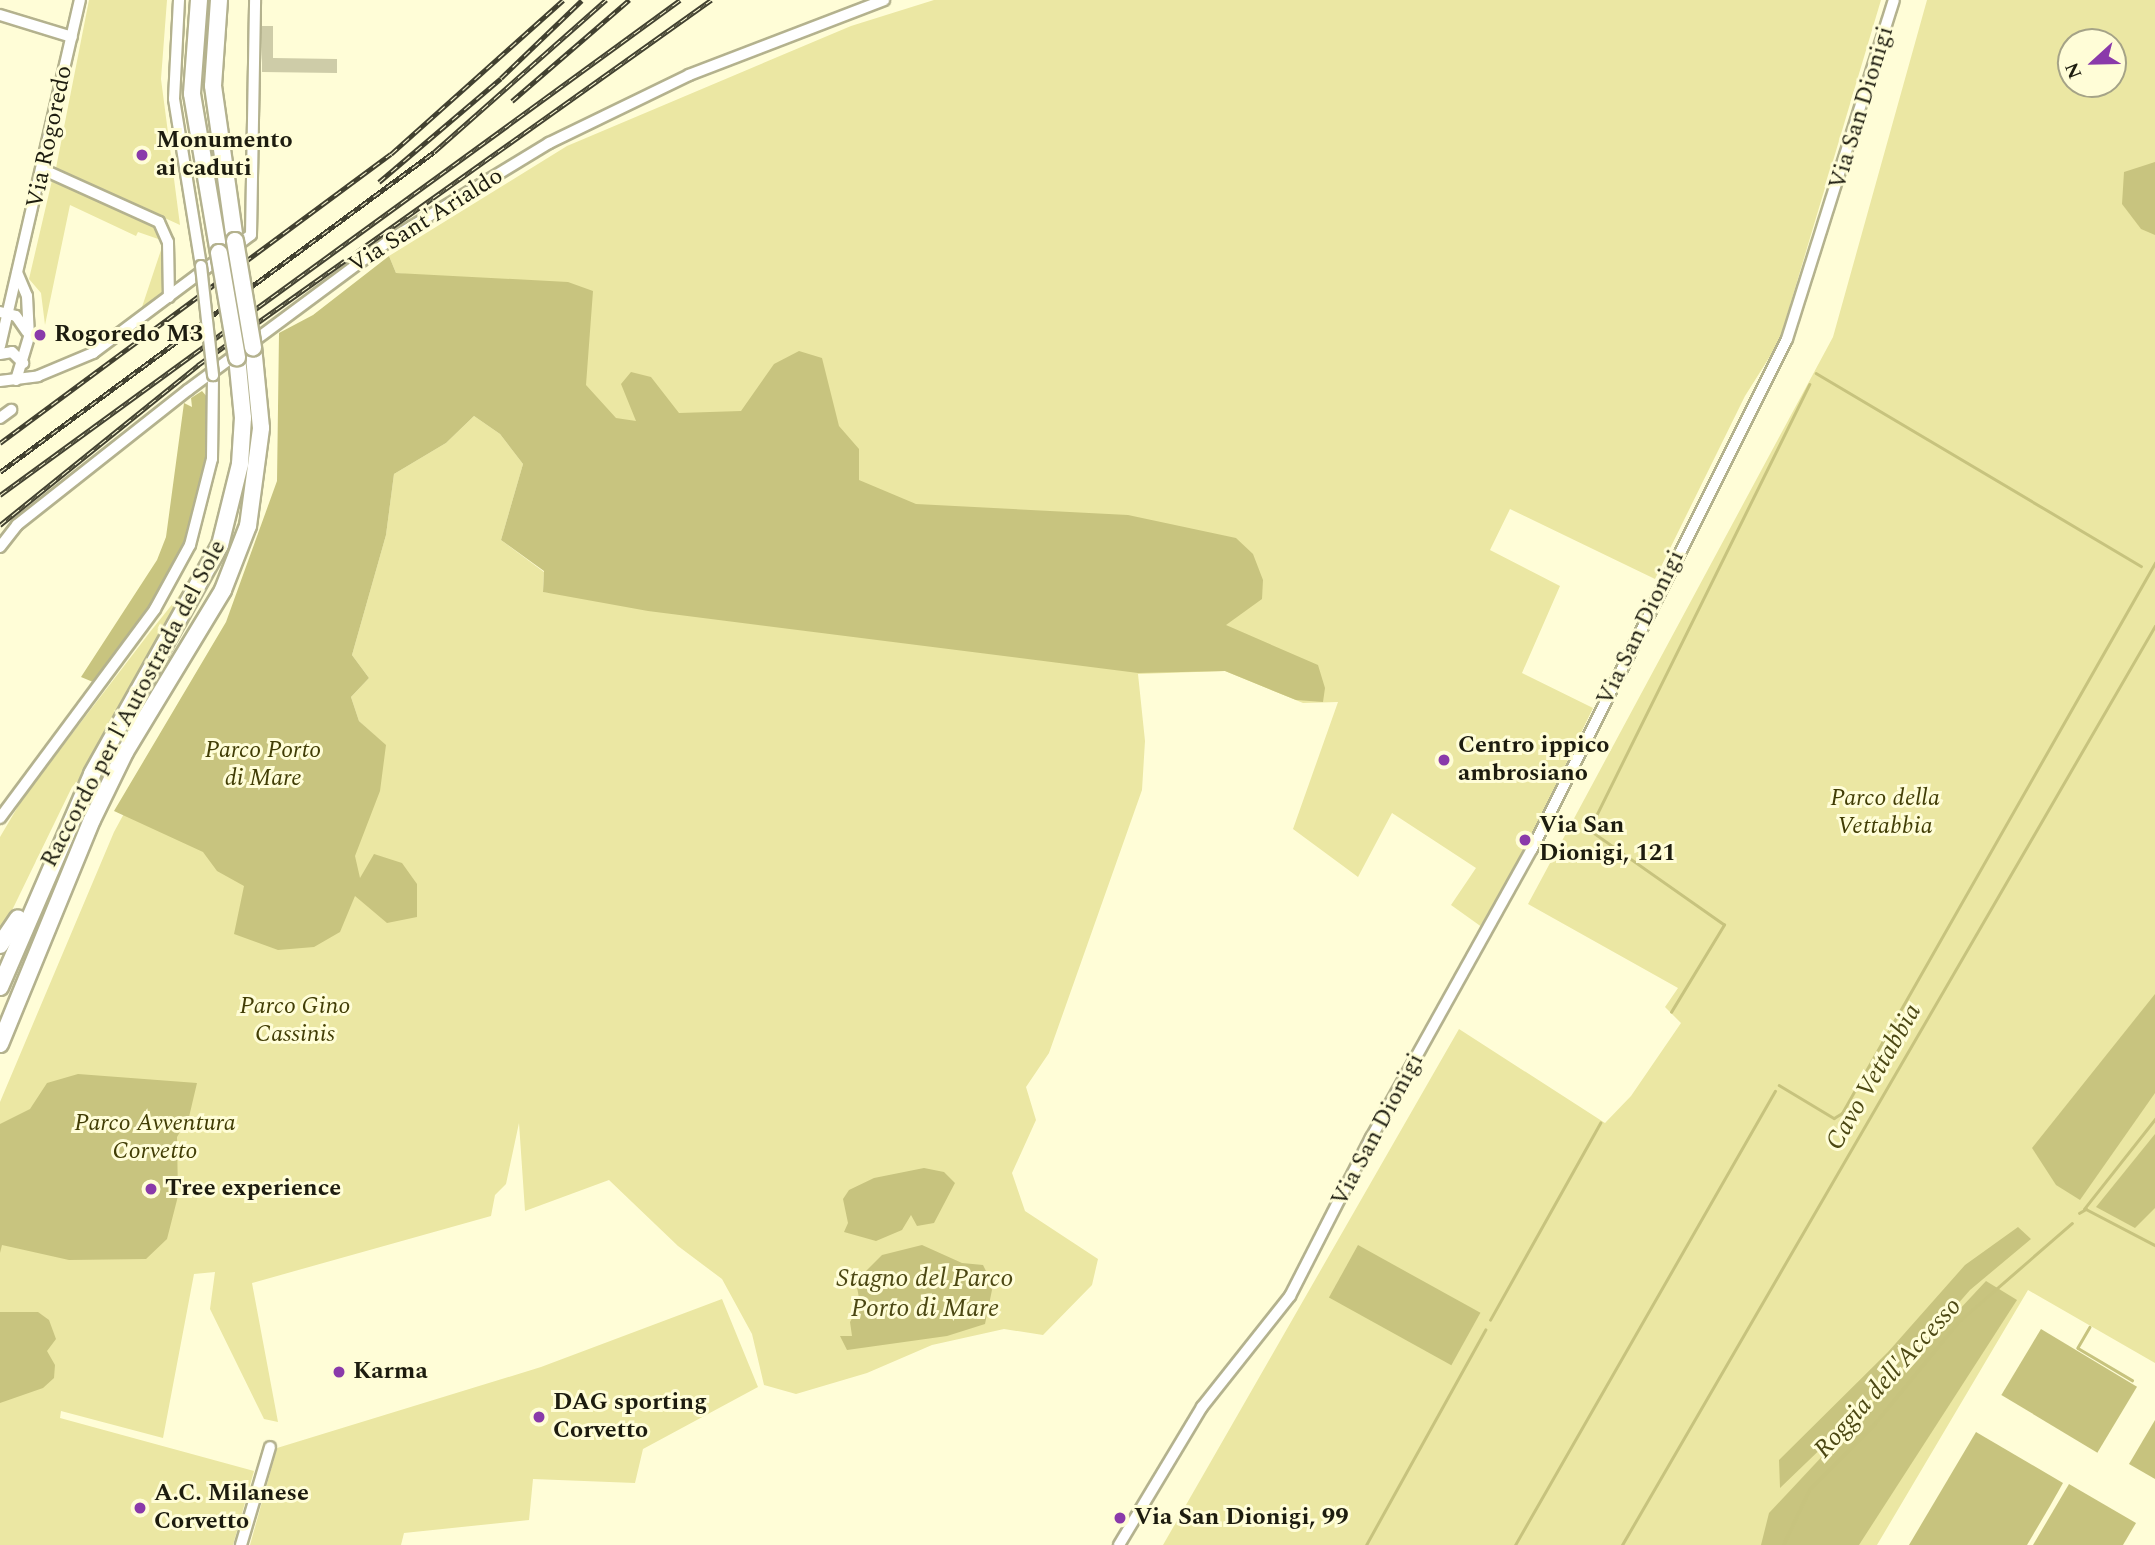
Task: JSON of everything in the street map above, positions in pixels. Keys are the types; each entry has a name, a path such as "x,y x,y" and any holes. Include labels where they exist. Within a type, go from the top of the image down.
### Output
{"highway":[{"name":"Raccordo per l'Autostrada del Sole","path":"0,987 92,774 203,583 227,526 243,418 237,357 192,94 199,0"},
{"name":"Raccordo per l'Autostrada del Sole","path":"0,1044 97,809 223,590 248,526 261,428 253,347 213,86 219,0"},
{"path":"0,945 16,925 71,800 92,774"}],"street":[{"name":"Via Rogoredo","path":"0,346 4,312 44,170 80,0"},
{"path":"0,818 155,609 190,545 212,459 213,375 201,266 174,99 179,0"},
{"path":"1,380 16,380 87,357 251,235 255,0"},
{"name":"Via Sant'Arialdo","path":"0,547 17,525 293,309 404,231 549,144 688,75 884,0"},
{"name":"Via San Dionigi","path":"1119,1545 1202,1407 1290,1296 1534,845 1787,339 1894,0"},
{"path":"0,15 72,37"},
{"path":"44,170 159,222 168,242 169,297"},
{"path":"16,380 29,337 27,296 17,273"},
{"path":"4,312 20,320 29,337"},
{"path":"0,354 12,352 23,363"},
{"path":"0,418 10,410"},
{"path":"242,1545 270,1447"}],"green space":[{"path":"89,0 167,0 161,79 180,225 56,168"},
{"path":"934,0 1881,0 1779,342 1745,396 1655,579 1510,509 1490,550 1560,586 1522,673 1593,708 1486,930 1451,905 1476,868 1392,813 1358,877 1293,829 1338,702 1303,703 1225,671 1138,674 1145,741 1142,790 1049,1053 1026,1087 1036,1120 1012,1173 1025,1211 1098,1259 1092,1285 1043,1335 1004,1329 932,1345 867,1373 796,1394 764,1385 752,1334 722,1279 678,1246 609,1180 525,1211 519,1123 506,1184 495,1195 491,1216 252,1283 278,1422 264,1419 210,1309 215,1272 194,1274 163,1438 61,1411 60,1418 254,1471 233,1545 0,1545 0,1102 114,832 159,749 385,745 359,721 351,697 369,678 352,655 386,535 394,474 446,443 474,416 500,434 523,464 501,540 544,572 543,592 573,595 460,280 396,273 389,256 567,146 851,26"},
{"name":"Parco della Vettabbia","path":"1927,0 2155,0 2155,1363 2028,1290 1877,1545 1163,1545 1459,1029 1605,1123 1631,1096 1681,1023 1665,1007 1678,988 1528,904 1833,337"},
{"path":"2155,162 2155,235 2141,229 2122,204 2124,172"},
{"path":"53,176 150,219 164,234 166,294 89,351 142,307 164,241 138,232 136,236 70,205 45,325 41,293 29,279"},
{"name":"Parco Porto di Mare","path":"389,256 396,273 568,282 593,291 586,385 616,418 636,421 621,384 631,372 651,377 679,413 741,411 774,364 799,351 822,358 839,426 859,449 859,480 916,504 1128,515 1236,538 1253,554 1263,580 1262,599 1226,625 1318,665 1325,688 1323,702 1296,700 1225,671 1138,673 648,611 543,592 544,571 501,540 523,464 500,434 474,416 446,443 394,474 386,535 352,655 369,678 351,697 359,721 386,745 380,791 355,856 360,878 374,854 402,863 417,884 417,917 387,923 355,896 340,932 314,947 278,950 234,934 244,886 217,871 203,852 114,811 226,622 277,481 279,333 313,315"},
{"path":"202,391 208,398 210,435 189,533 148,609 93,682 81,677 157,560 166,537 184,403 192,407 191,398"},
{"path":"193,588 87,771 72,787 0,935 0,837 23,798 150,632 182,592"},
{"path":"2155,994 2155,1093 2080,1200 2056,1185 2032,1148"},
{"name":"Parco Avventura Corvetto","path":"78,1074 197,1083 189,1117 177,1137 178,1196 167,1239 146,1259 69,1260 2,1245 0,1253 0,1124 30,1109 47,1083"},
{"path":"2155,1134 2155,1208 2135,1228 2096,1207"},
{"path":"2018,1227 2031,1239 1970,1290 1886,1386 1780,1488 1779,1460 1888,1352 1965,1265"},
{"path":"1358,1245 1480,1313 1451,1365 1329,1297"},
{"path":"1986,1281 2017,1300 1859,1545 1761,1545 1769,1513"},
{"name":"DAG sporting Corvetto","path":"722,1299 758,1387 643,1449 635,1483 533,1479 529,1520 404,1533 401,1545 250,1545 277,1448 541,1367"},
{"path":"0,1312 38,1312 49,1320 56,1339 47,1351 55,1365 54,1378 43,1388 0,1403"}],"water":[{"name":"Stagno del Parco Porto di Mare","path":"924,1168 944,1172 955,1183 934,1223 917,1226 911,1215 902,1230 876,1241 844,1232 848,1223 843,1199 849,1190 874,1178"},
{"name":"Stagno del Parco Porto di Mare","path":"922,1245 962,1263 983,1265 993,1285 985,1324 947,1336 847,1350 840,1336 852,1336 850,1322 860,1304 857,1287 865,1272 882,1255"},
{"path":"2041,1329 2137,1387 2097,1453 2001,1395"},
{"path":"2155,1420 2155,1479 2129,1464"},
{"path":"1976,1432 2063,1483 2027,1545 1909,1545"},
{"path":"2069,1484 2136,1523 2123,1545 2033,1545"}],"building":[{"path":"262,26 273,26 273,58 337,59 337,73 262,72"}],"waterway":[{"path":"1816,373 2141,566"},
{"path":"1671,1012 1724,925 1589,830 1809,384"},
{"path":"1779,1085 1834,1118 1842,1113 2155,563"},
{"name":"Cavo Vettabbia","path":"1622,1545 2155,626"},
{"path":"1515,1545 1775,1091"},
{"path":"2084,1209 2155,1119"},
{"path":"1490,1320 1600,1123"},
{"path":"2079,1213 2086,1209 2155,1245"},
{"name":"Roggia dell'Accesso","path":"1783,1545 1809,1490 1875,1423 1957,1323 2072,1223"},
{"path":"2090,1327 2078,1348 2132,1380"},
{"path":"1366,1545 1485,1330"}],"railway":[{"path":"0,443 391,154 563,0"},
{"path":"379,182 501,78 582,0"},
{"path":"0,472 434,152 606,0"},
{"path":"512,101 629,0"},
{"path":"0,495 680,0"},
{"path":"0,525 198,365 711,0"}],"place":[{"name":"Monumento ai caduti","path":"142,155"},
{"name":"Rogoredo M3","path":"40,335"},
{"name":"Centro ippico ambrosiano","path":"1444,760"},
{"name":"Via San Dionigi, 121","path":"1525,840"},
{"name":"Tree experience","path":"151,1189"},
{"name":"Karma","path":"339,1372"},
{"name":"DAG sporting Corvetto","path":"539,1417"},
{"name":"A.C. Milanese Corvetto","path":"140,1508"},
{"name":"Via San Dionigi, 99","path":"1120,1518"}],"park label":[{"name":"Parco Gino Cassinis","path":"295,1021"}]}
